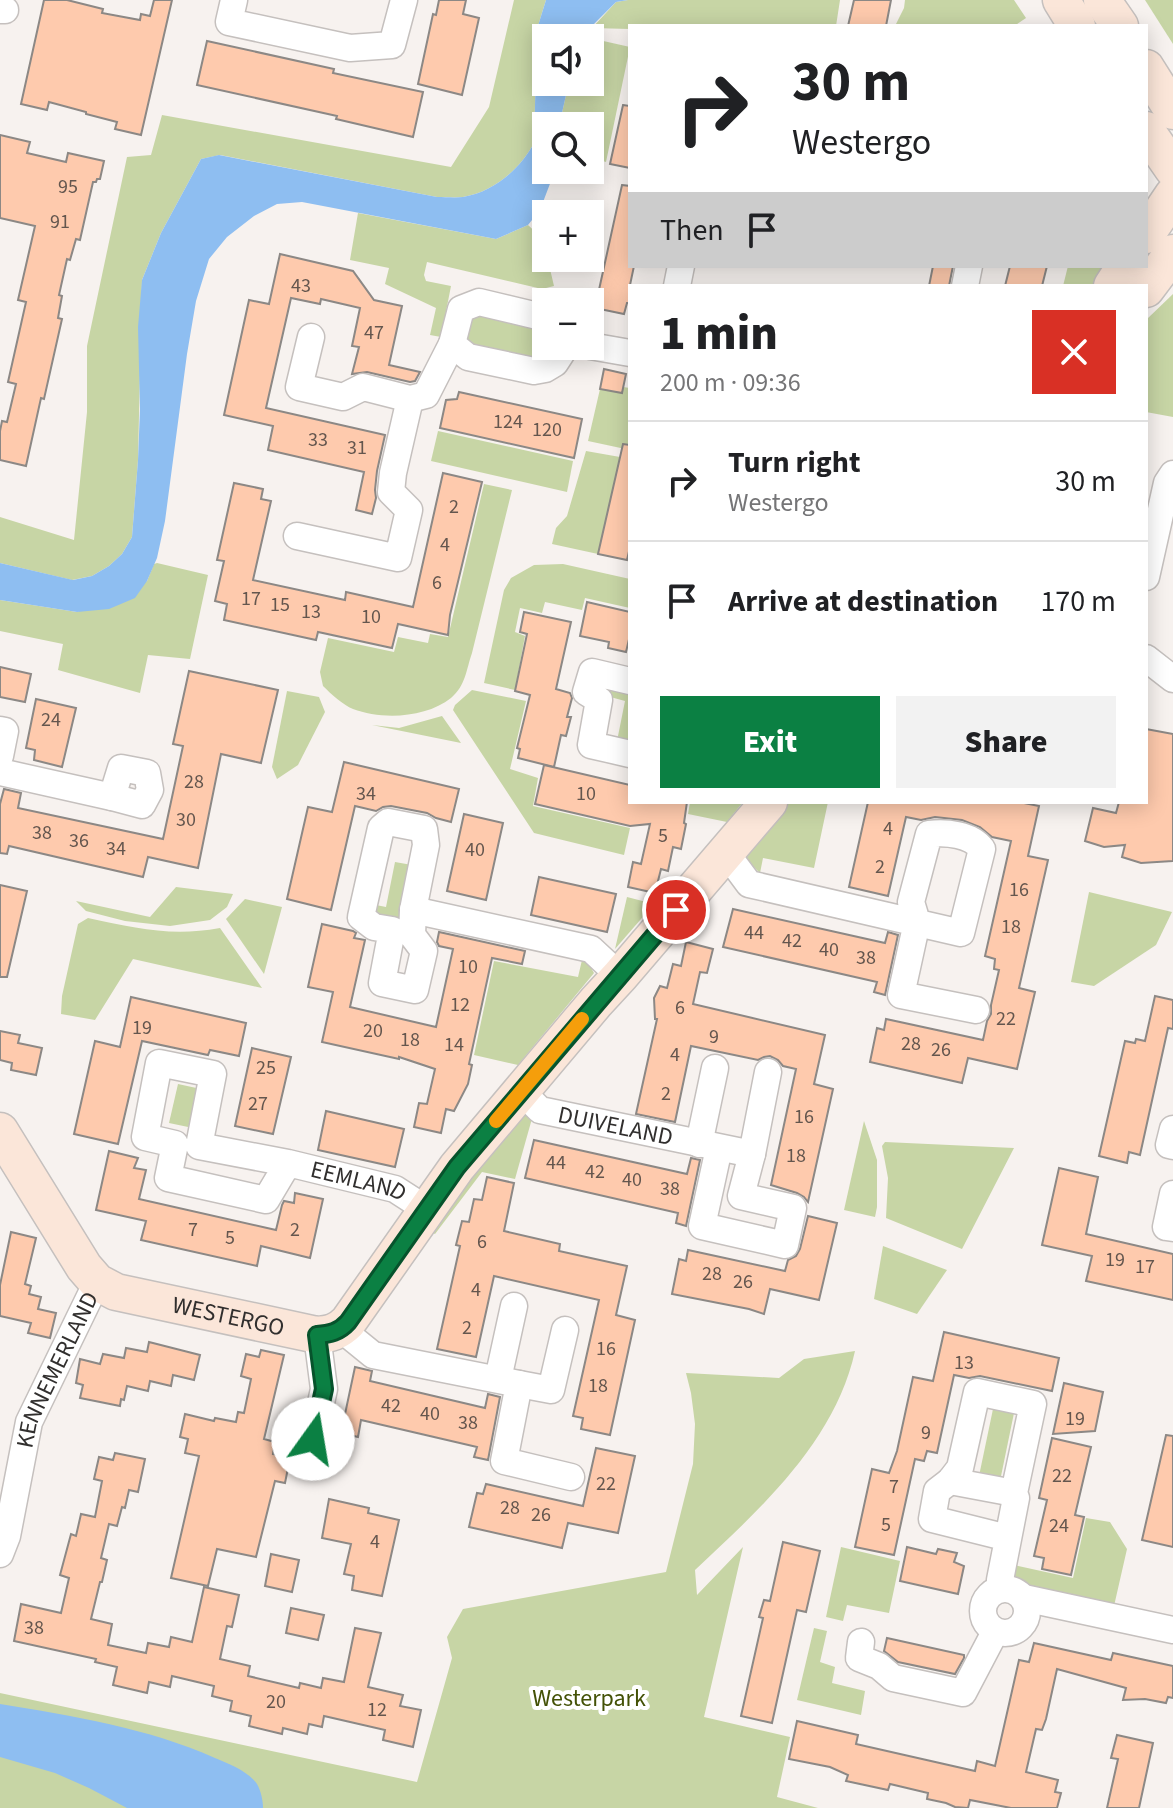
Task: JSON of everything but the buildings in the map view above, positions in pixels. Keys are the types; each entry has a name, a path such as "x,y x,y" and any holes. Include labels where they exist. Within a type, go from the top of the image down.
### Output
{"street":[{"path":"232,11 350,48 392,45 404,0"},
{"path":"1061,0 1076,24"},
{"path":"1102,0 1119,24"},
{"path":"1148,71 1173,111"},
{"path":"1148,133 1173,169"},
{"path":"1148,232 1173,195"},
{"path":"1148,286 1173,253"},
{"path":"311,337 299,387 343,397 363,387 410,399 426,395 452,344 461,309 479,302 532,315"},
{"path":"452,344 468,357 534,371 545,369 557,360"},
{"path":"604,348 628,353"},
{"path":"297,536 398,558 409,510 391,492 410,399"},
{"path":"1148,568 1167,483 1173,474"},
{"path":"1148,660 1173,679"},
{"path":"628,681 592,672 586,692 599,700 591,745 628,754"},
{"path":"0,730 5,731 0,756"},
{"path":"0,772 112,797"},
{"path":"329,1332 348,1322 457,1167 767,804"},
{"path":"726,853 749,884 917,922 901,995 976,1010"},
{"path":"406,925 591,949 620,976"},
{"path":"715,1068 702,1226 785,1245 793,1208 741,1196 768,1072"},
{"name":"DUIVELAND","path":"521,1091 540,1110 752,1154"},
{"path":"1173,1129 1169,1145 1173,1146"},
{"path":"0,1131 84,1267 97,1282"},
{"name":"EEMLAND","path":"288,1163 266,1200 168,1178 187,1145 288,1163 395,1189 426,1209"},
{"path":"1173,1194 1166,1227 1173,1228"},
{"name":"WESTERGO","path":"97,1282 116,1292 329,1332"},
{"name":"KENNEMERLAND","path":"0,1554 7,1536 29,1422 97,1282"},
{"path":"514,1306 504,1461 571,1477"},
{"path":"329,1332 373,1355 551,1390 565,1330"},
{"path":"310,1454 324,1389 329,1332"},
{"path":"1008,1538 932,1519 937,1491 960,1468 977,1392 1033,1404 1014,1493 1016,1498 1000,1580 1012,1594 1027,1607 1028,1614 1022,1627 1009,1634 995,1632 985,1622 983,1608 989,1596 1012,1594 1173,1630"},
{"path":"950,1481 1014,1493"},
{"path":"861,1642 859,1658 879,1666 893,1678 963,1693 995,1632"}],"green space":[{"path":"514,0 546,0 539,24 532,24 532,96 535,96 532,146 514,170 485,190 463,197 437,197 220,155 201,159 161,233 142,280 138,460 132,537 122,554 109,566 92,576 72,580 0,563 0,517 74,540 87,412 87,346 127,157 151,155 162,115 451,167 489,107"},
{"path":"628,0 840,0 836,24 628,24 628,29 604,28 604,24 596,24 616,2"},
{"path":"905,0 1014,0 1026,18 1017,24 896,24"},
{"path":"1145,0 1173,0 1173,44"},
{"path":"604,41 628,47 606,162 604,112 562,112 566,96 604,96"},
{"path":"358,213 496,239 528,225 532,229 532,272 551,272 554,286 538,288 427,262 426,281 451,286 441,337 430,335 436,308 385,284 389,268 350,260"},
{"path":"1068,268 1102,268 1094,284 1064,284"},
{"path":"1173,294 1173,417 1148,412 1148,318"},
{"path":"474,313 532,327 532,360 472,346 465,337"},
{"path":"623,387 628,388 628,450 588,441 600,389 622,393"},
{"path":"438,431 573,461 567,492 431,461"},
{"path":"586,451 620,457 598,554 552,544 556,528 567,516"},
{"path":"484,484 512,490 472,653 460,688 441,705 404,715 365,713 345,705 323,686 320,672 328,638 394,652 398,637 428,643 430,634 448,637"},
{"path":"157,563 208,575 190,659 148,655 140,693 58,670 63,644 0,631 0,600 77,612 147,581"},
{"path":"563,564 628,579 628,608 585,598 582,610 545,602 542,613 520,608 515,632 525,636 515,690 484,683 504,590 511,578 534,565"},
{"path":"601,687 628,691 628,744 617,741 625,701 603,695"},
{"path":"472,690 526,701 510,769 538,778 533,806 630,828 624,855 534,833 453,710"},
{"path":"287,691 319,697 325,712 298,765 277,779 272,767"},
{"path":"442,716 461,743 372,725 399,728"},
{"path":"690,804 741,804 727,822 688,814"},
{"path":"783,804 828,804 814,868 763,858 760,873 741,855"},
{"path":"395,862 412,865 405,913 398,921 378,918 371,904 386,907"},
{"path":"176,887 233,894 227,907 210,920 170,926 125,921 86,911 76,901 150,917"},
{"path":"1089,892 1172,912 1156,945 1094,986 1071,982"},
{"path":"627,897 654,904 615,949"},
{"path":"245,899 282,907 264,974 226,919"},
{"path":"88,918 169,931 220,928 262,988 133,959 95,1020 61,1014 78,924"},
{"path":"582,960 587,961 594,973 518,1065 474,1055 494,961 578,977"},
{"path":"178,1084 201,1089 193,1128 169,1123"},
{"path":"522,1114 533,1115 515,1179 482,1172 435,1234 425,1229"},
{"path":"864,1121 877,1160 875,1217 844,1210"},
{"path":"885,1142 1014,1148 962,1249 886,1218 888,1178 882,1146"},
{"path":"883,1246 947,1270 917,1314 874,1299"},
{"name":"Westerpark","path":"855,1351 831,1415 813,1444 769,1498 695,1570 697,1595 743,1547 704,1717 790,1737 777,1797 818,1808 0,1808 0,1693 417,1782 452,1658 447,1637 463,1609 666,1572 693,1464 695,1424 686,1373 779,1378 804,1359"},
{"path":"993,1409 1014,1413 1000,1481 979,1476"},
{"path":"1086,1518 1110,1522 1127,1549 1114,1606 1016,1584 1010,1578 1014,1565 1073,1578"},
{"path":"841,1547 900,1561 889,1613 847,1605 843,1621 826,1617"},
{"path":"814,1628 827,1631 820,1662 835,1667 832,1683 865,1691 861,1715 797,1700"}],"water":[{"path":"546,0 628,0 616,2 594,24 539,24"},
{"path":"535,96 566,96 562,112 535,112"},
{"path":"532,146 532,184 550,184 544,200 532,200 532,220 528,225 496,239 302,202 277,204 254,216 227,237 209,259 196,301 165,521 157,558 147,581 135,598 109,609 77,612 0,600 0,563 73,580 92,576 109,566 122,554 132,537 140,409 138,327 142,280 161,233 201,159 219,155 437,197 463,197 485,190 505,178"},
{"path":"0,1704 110,1724 190,1748 249,1775 262,1796 263,1808 127,1808 55,1773 0,1757"}],"slow traffic":[{"path":"496,1121 582,1019"}],"route":[{"path":"313,1439 324,1389 317,1335 341,1329 348,1322 457,1167 676,910"}]}
